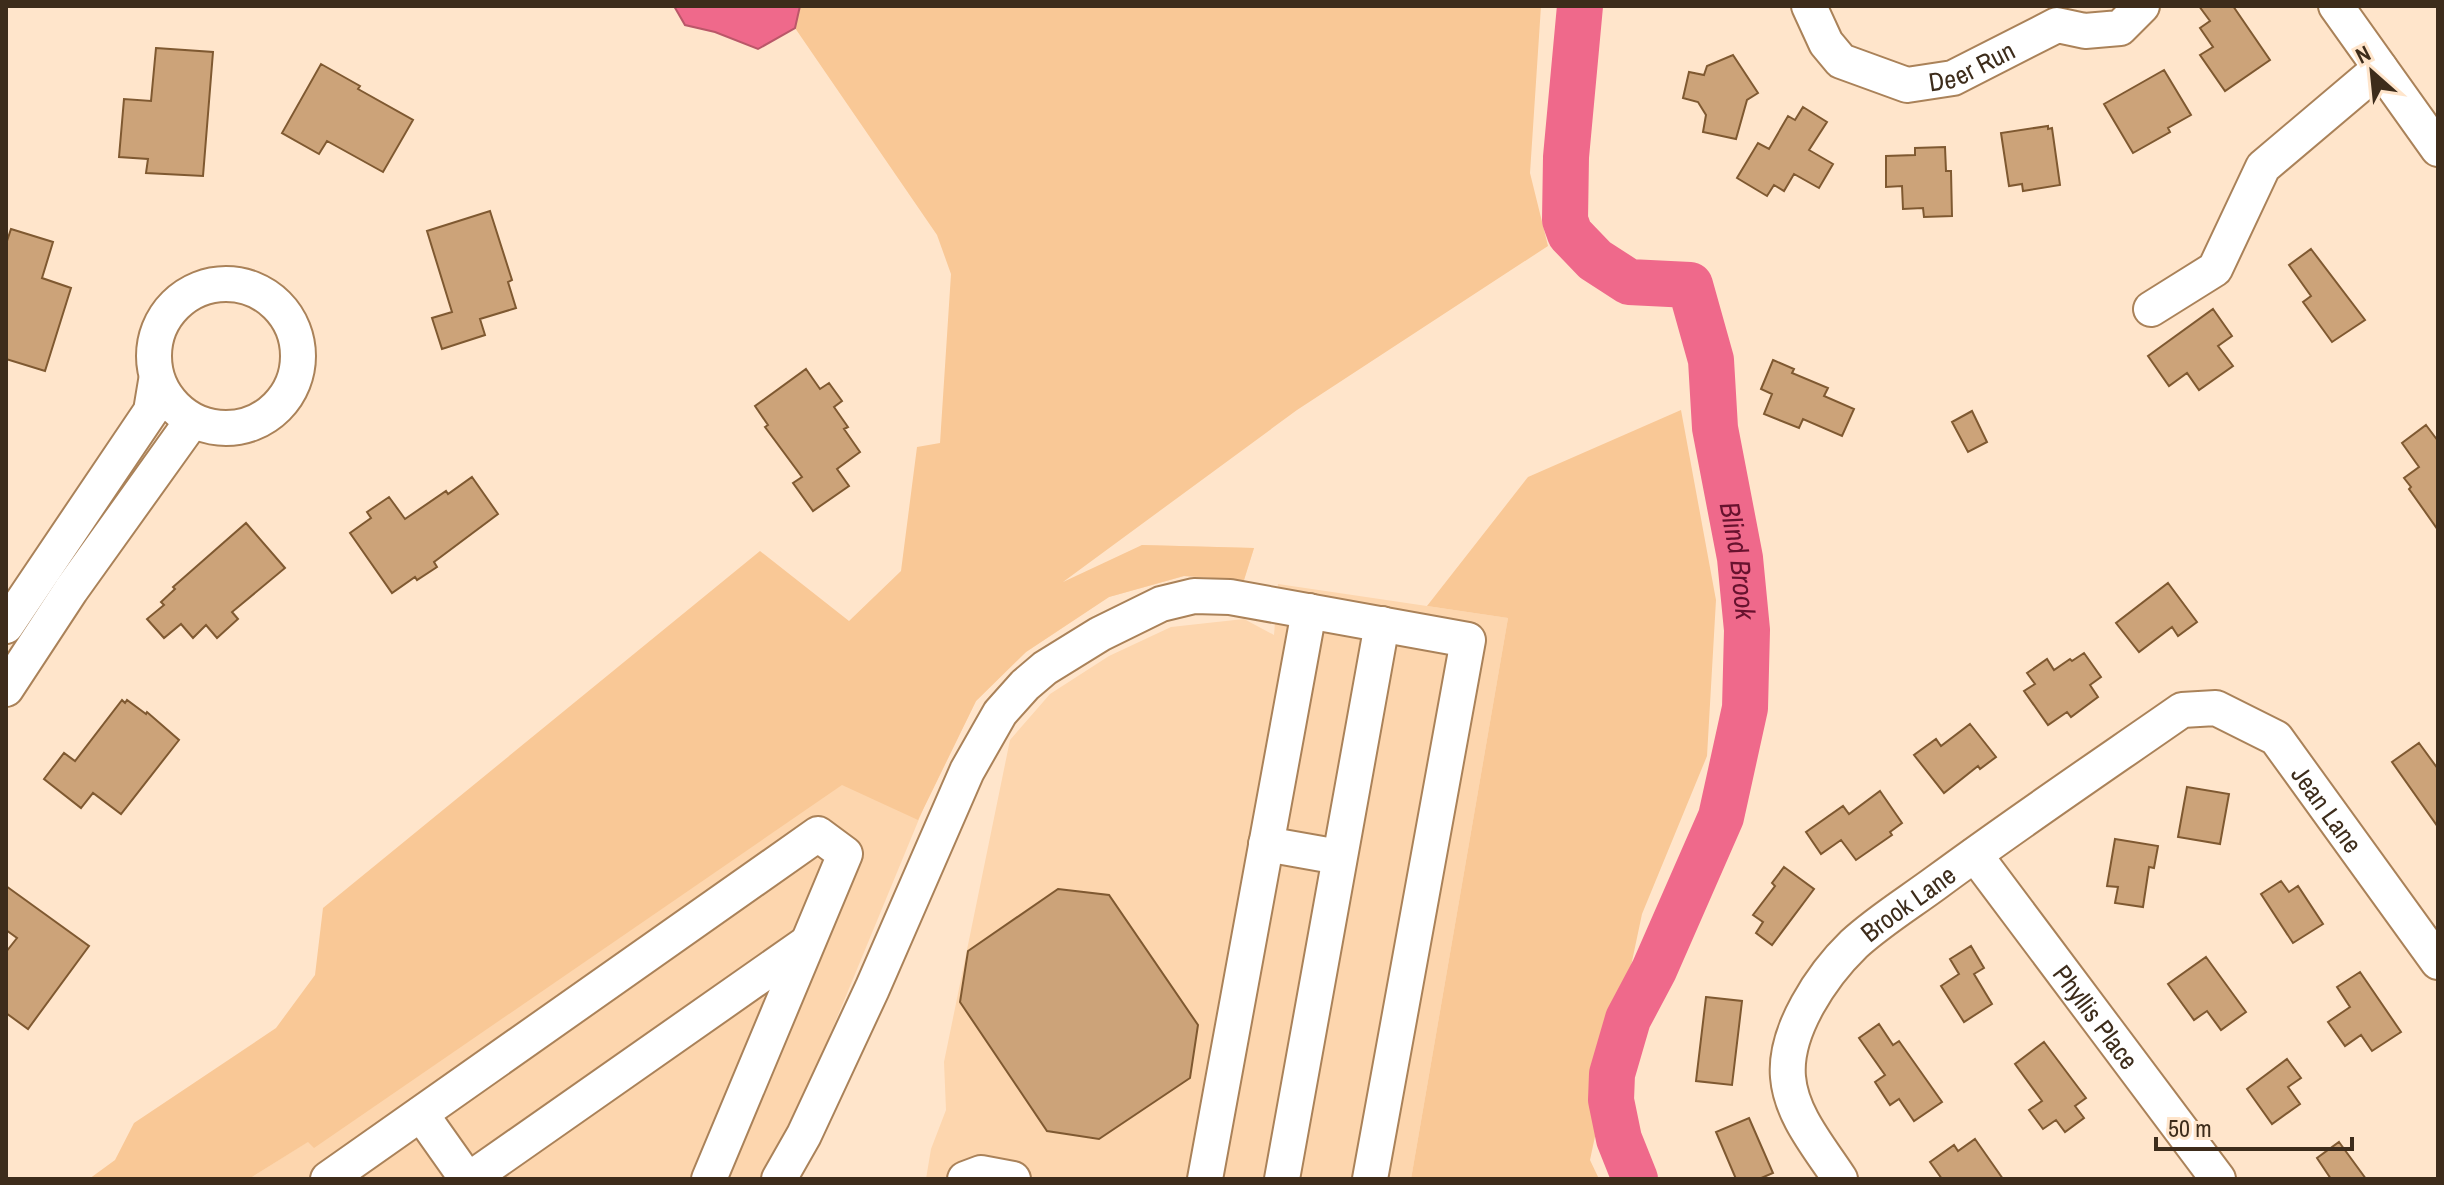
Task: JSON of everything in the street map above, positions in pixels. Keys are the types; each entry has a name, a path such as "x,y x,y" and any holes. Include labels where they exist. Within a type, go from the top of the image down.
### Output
{"street":[{"name":"Deer Run","path":"1809,6 1826,43 1841,61 1907,85 1953,78 2057,25 2085,31 2120,28 2142,6"},
{"name":"Deer Run","path":"2024,40 2052,6"},
{"path":"2336,6 2438,149"},
{"path":"2151,309 2215,269 2263,167 2380,68"},
{"path":"6,626 151,411 156,381 153,346 161,322 178,301 200,288 225,283 257,290 278,305 292,325 299,351 296,376 285,399 265,418 242,427 216,429 192,421 169,403 156,381"},
{"path":"6,689 71,590 192,421"},
{"path":"779,1179 804,1135 872,989 967,771 1000,713 1025,685 1059,658 1161,604 1194,596 1230,597 1468,640 1370,1179"},
{"path":"1205,1179 1309,611"},
{"path":"1282,1179 1382,624"},
{"name":"Jean Lane","path":"2182,710 2216,708 2276,738 2438,962"},
{"name":"Brook Lane","path":"1840,1179 1802,1120 1791,1093 1788,1074 1791,1039 1815,992 1854,944 2182,710"},
{"path":"328,1179 818,834 845,854 709,1179"},
{"path":"1266,844 1339,857"},
{"name":"Phyllis Place","path":"1975,855 2218,1179"},
{"path":"421,1114 468,1179 808,943"},
{"path":"965,1179 981,1173 1013,1179"}],"shaded area":[{"path":"674,6 800,6 795,28 758,49 715,32 685,25"},
{"path":"800,6 1541,6 1530,173 1548,246 1297,410 1063,582 1142,545 1254,548 1244,580 1184,576 1109,597 1026,652 976,701 918,820 842,785 314,1148 308,1142 249,1179 89,1179 115,1160 134,1123 276,1028 315,975 323,908 760,551 849,621 901,571 917,447 940,443 951,274 937,235 795,28"},
{"path":"1681,410 1716,600 1707,756 1642,914 1590,1160 1599,1179 1411,1179 1508,618 1427,606 1528,477"},
{"path":"1142,545 1254,548 1244,580 1184,576 1109,597 1026,652 976,701 924,807 791,1129 761,1179 249,1179 309,1141"},
{"path":"1278,584 1508,618 1411,1179 926,1179 931,1149 946,1110 944,1062 1010,740 1050,694 1109,656 1171,627 1244,619 1274,635"}],"building":[{"path":"2199,6 2233,6 2270,60 2225,91 2200,55 2213,47 2200,28 2210,21"},
{"path":"156,48 213,52 203,176 146,173 148,159 119,157 124,99 151,101"},
{"path":"1733,55 1758,93 1747,100 1736,139 1703,132 1706,115 1698,102 1683,98 1689,72 1704,75 1707,66"},
{"path":"321,64 413,120 383,172 327,141 319,154 282,133"},
{"path":"2164,70 2191,115 2168,128 2170,132 2133,153 2104,104"},
{"path":"1803,107 1827,122 1809,150 1833,164 1819,188 1794,174 1784,191 1774,185 1767,196 1737,178 1758,143 1769,149 1788,116 1795,120"},
{"path":"2048,126 2048,129 2052,128 2060,185 2023,191 2022,184 2009,186 2001,133"},
{"path":"1945,147 1946,171 1951,171 1952,216 1924,217 1923,208 1903,209 1902,186 1886,187 1886,156 1915,155 1915,148"},
{"path":"490,211 512,280 508,282 516,308 480,319 485,335 442,349 432,318 452,312 427,231"},
{"path":"11,229 53,242 42,278 71,288 45,371 6,359 6,244"},
{"path":"2311,249 2365,320 2332,342 2303,302 2311,296 2289,265"},
{"path":"2213,309 2232,336 2218,346 2233,366 2199,390 2187,373 2169,386 2148,356"},
{"path":"1773,360 1794,369 1792,373 1828,388 1824,396 1854,409 1842,436 1803,419 1799,428 1764,414 1772,394 1761,389"},
{"path":"806,369 820,389 829,383 842,401 834,407 860,452 837,469 849,486 813,511 793,483 802,477 765,427 768,425 755,406"},
{"path":"1972,411 1987,442 1968,452 1952,422"},
{"path":"2426,425 2438,441 2438,530 2404,478 2419,467 2402,443"},
{"path":"472,477 498,514 434,562 437,567 392,593 350,533 371,518 367,512 389,497 405,519"},
{"path":"246,523 285,568 232,612 238,619 217,638 206,625 193,638 181,624 164,638 147,619 164,605 161,602 175,589 173,587"},
{"path":"2168,583 2197,622 2178,636 2172,627 2139,652 2116,623"},
{"path":"2084,653 2101,677 2090,685 2098,697 2071,717 2067,712 2048,725 2024,691 2035,684 2027,673 2047,659 2054,670"},
{"path":"122,700 147,712 179,740 121,814 93,793 81,808 44,779 64,753 75,761"},
{"path":"1970,724 1996,757 1980,769 1978,766 1944,793 1914,755 1936,739 1941,746"},
{"path":"2419,743 2438,769 2438,827 2392,762"},
{"path":"2187,787 2229,794 2220,844 2178,837"},
{"path":"1880,791 1902,823 1890,832 1892,835 1856,860 1841,840 1821,854 1806,832 1843,806 1849,814"},
{"path":"2115,839 2158,846 2154,868 2149,867 2143,907 2115,903 2118,887 2107,886"},
{"path":"1784,867 1814,889 1772,945 1756,933 1763,922 1753,915 1775,886 1772,883"},
{"path":"2281,881 2289,892 2298,886 2323,924 2293,943 2261,894"},
{"path":"6,886 89,946 28,1029 6,1013 6,952 17,938 6,930"},
{"path":"1058,889 1109,895 1198,1025 1190,1078 1099,1139 1047,1131 960,1002 968,951"},
{"path":"1971,946 1984,968 1974,974 1992,1004 1964,1022 1941,986 1959,974 1950,959"},
{"path":"2206,957 2246,1012 2221,1030 2207,1011 2194,1020 2168,984"},
{"path":"2360,972 2401,1032 2372,1051 2361,1035 2345,1046 2328,1022 2350,1007 2337,987"},
{"path":"1706,997 1742,1001 1732,1085 1696,1081"},
{"path":"1879,1024 1893,1045 1899,1041 1942,1102 1914,1121 1899,1099 1890,1105 1875,1082 1885,1075 1859,1038"},
{"path":"2044,1042 2086,1098 2075,1106 2084,1118 2065,1132 2056,1120 2043,1129 2029,1110 2042,1101 2015,1064"},
{"path":"2287,1059 2301,1078 2288,1087 2300,1104 2272,1124 2247,1089"},
{"path":"1749,1118 1773,1173 1759,1179 1736,1179 1716,1132"},
{"path":"1975,1139 2003,1179 1942,1179 1930,1162 1954,1145 1958,1151"},
{"path":"2339,1142 2366,1179 2331,1179 2317,1158"}],"waterway":[{"name":"Blind Brook","path":"1580,6 1566,157 1565,220 1570,234 1595,260 1629,282 1690,285 1711,360 1715,428 1740,558 1747,630 1745,708 1721,817 1654,970 1628,1019 1612,1074 1611,1100 1619,1139 1635,1179"}]}
